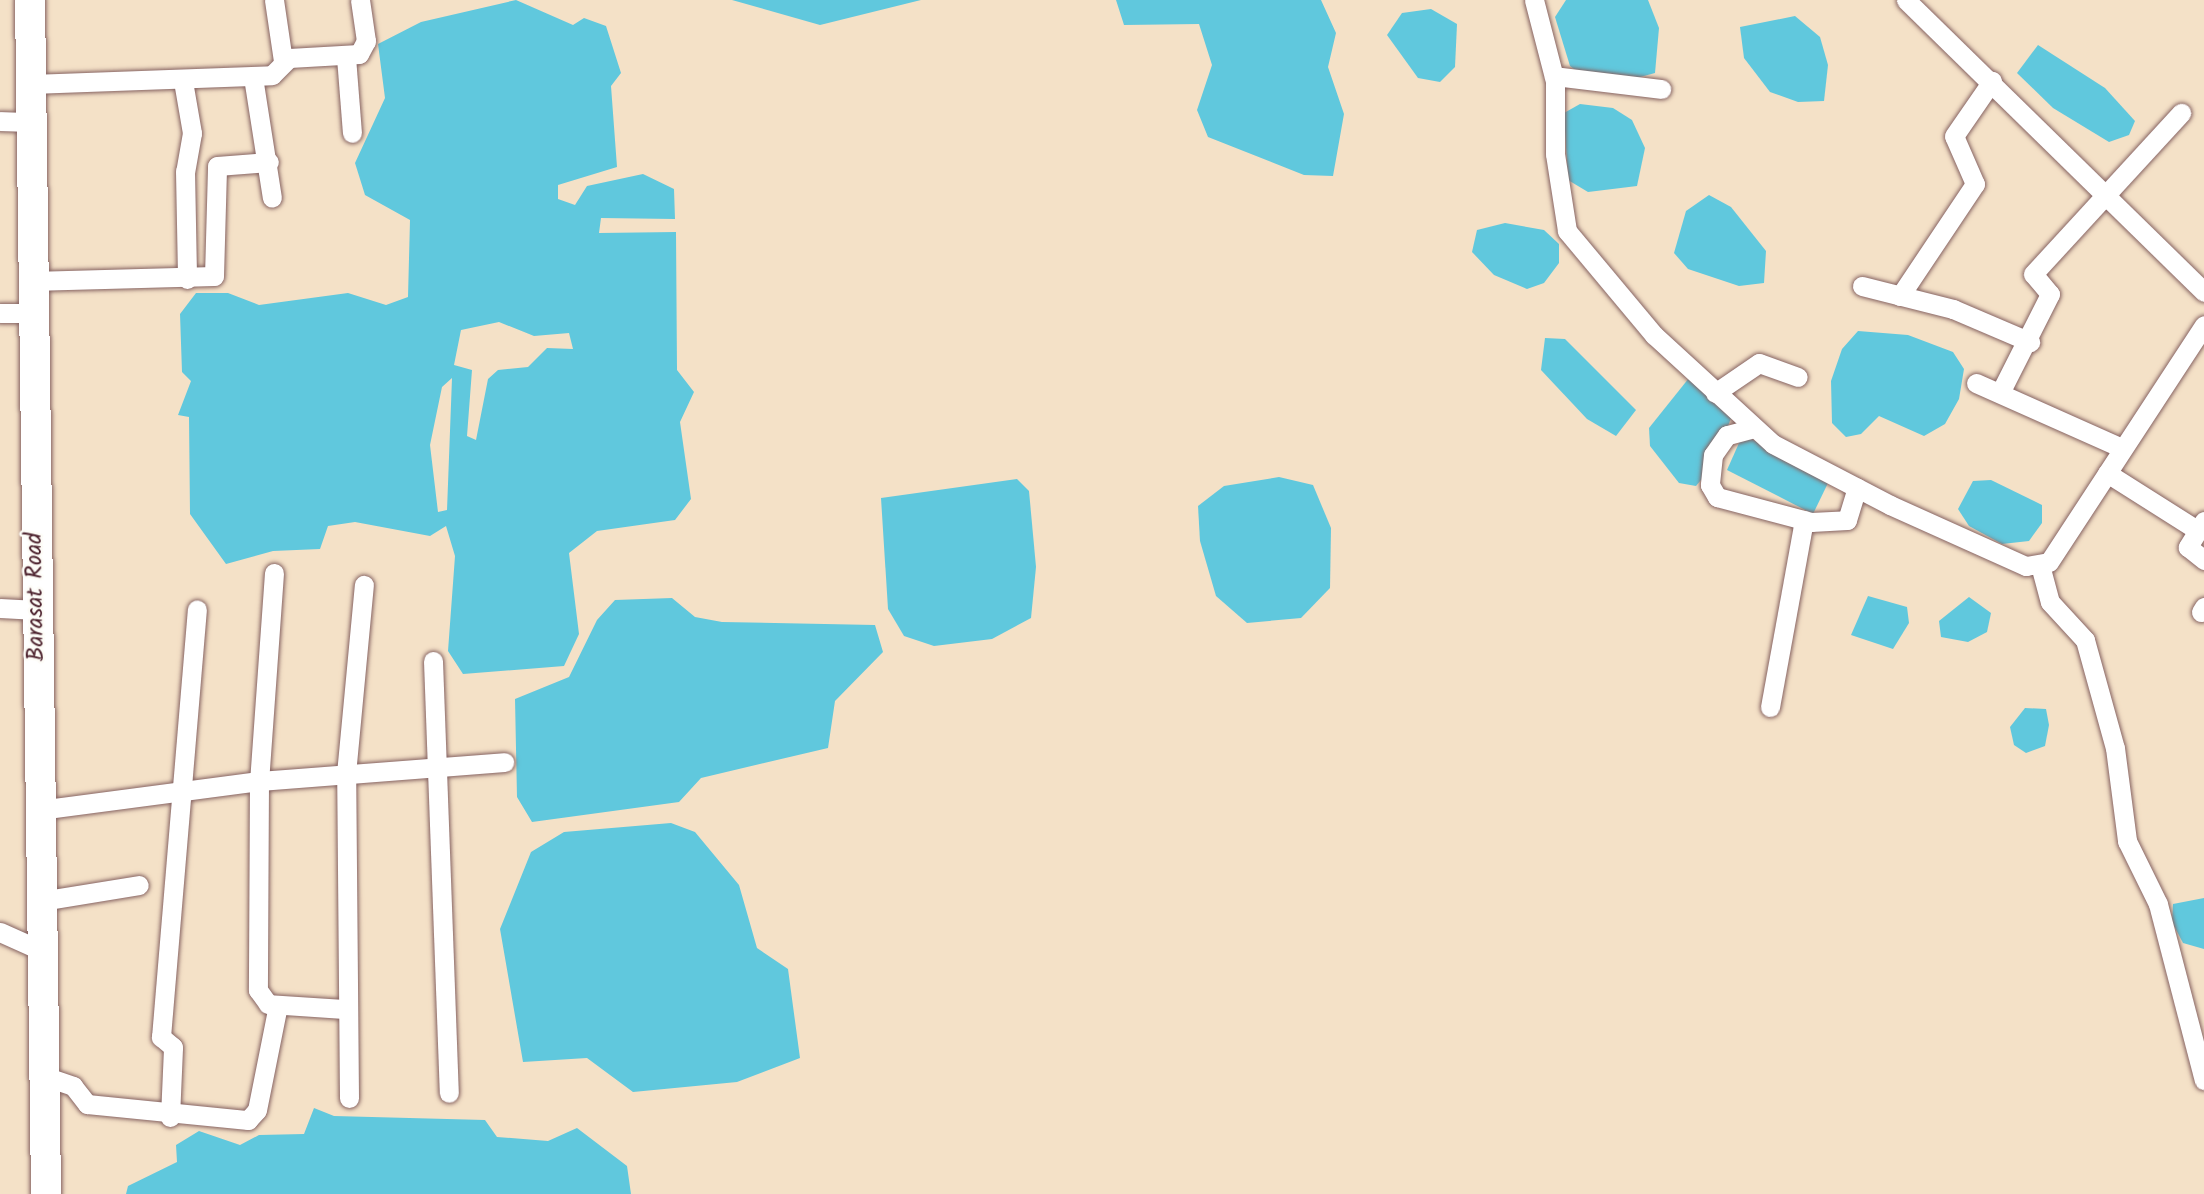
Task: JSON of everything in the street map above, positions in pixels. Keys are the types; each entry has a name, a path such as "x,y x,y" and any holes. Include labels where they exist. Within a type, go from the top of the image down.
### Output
{"main road":[{"name":"Barasat Road","path":"30,0 31,281 46,1194"}],"street":[{"path":"32,84 183,81 276,74 283,61 274,0"},
{"path":"283,61 346,57 365,45 360,0"},
{"path":"1534,0 1554,76 1555,154 1567,231 1654,335 1754,428 1773,444 1857,487 2026,566 2049,562 2204,325"},
{"path":"1909,1 2204,292"},
{"path":"346,57 352,133"},
{"path":"253,76 269,162 272,198"},
{"path":"1554,76 1661,89"},
{"path":"183,81 192,133 185,171 187,279"},
{"path":"1900,296 1975,184 1954,136 1992,81"},
{"path":"2000,393 2031,342 2050,294 2032,274 2180,113"},
{"path":"0,121 30,122"},
{"path":"31,281 187,279 217,274 217,166 269,162"},
{"path":"1861,286 1953,309 2031,342"},
{"path":"0,313 32,313"},
{"path":"1715,393 1759,363 1798,377"},
{"path":"1976,383 2122,448"},
{"path":"1754,428 1722,439 1709,464 1712,490 1724,500 1804,520 1847,520 1857,487"},
{"path":"2108,472 2200,525 2188,547 2204,559"},
{"path":"1770,707 1804,520"},
{"path":"2040,565 2050,602 2085,640 2115,748 2127,841 2158,904 2204,1080"},
{"path":"274,573 259,780 258,990 264,1002 346,1009"},
{"path":"349,1098 346,1009 346,774 364,584"},
{"path":"0,608 37,610"},
{"path":"170,1116 173,1047 161,1037 178,790 197,610"},
{"path":"433,661 433,767 449,1093"},
{"path":"39,810 259,780 504,762"},
{"path":"41,901 139,885"},
{"path":"0,932 40,950"},
{"path":"44,1076 73,1086 87,1104 170,1116 240,1122 254,1116 278,1005"}],"water":[{"path":"516,0 573,25 584,18 606,26 621,73 611,86 617,167 558,185 558,199 575,205 587,186 643,174 674,189 675,219 601,218 599,233 676,232 677,370 694,392 680,422 691,499 675,520 597,531 569,553 579,634 564,666 463,674 448,651 455,556 446,526 430,536 355,522 328,526 320,549 273,551 226,564 190,514 189,417 178,415 191,381 182,372 180,314 196,293 228,293 259,305 348,293 386,305 408,297 410,220 365,195 355,163 385,98 378,44 421,22","holes":["499,322 534,336 569,333 573,349 547,348 528,367 498,370 488,379 476,440 467,436 472,370 454,365 461,330","452,378 447,510 438,512 430,445 442,387"]},
{"path":"732,0 921,0 820,25"},
{"path":"1116,0 1321,0 1336,33 1328,67 1344,114 1333,176 1304,175 1208,137 1197,110 1212,65 1199,24 1124,25"},
{"path":"1566,0 1648,0 1659,28 1655,73 1633,79 1582,75 1570,66 1555,17"},
{"path":"1431,9 1457,24 1455,67 1440,82 1418,78 1387,35 1402,13"},
{"path":"1795,16 1820,37 1828,65 1824,101 1798,102 1770,92 1744,58 1740,27"},
{"path":"2038,45 2105,88 2135,121 2129,135 2109,142 2053,108 2017,73"},
{"path":"1580,104 1613,108 1632,120 1645,148 1637,186 1588,192 1568,180 1564,113"},
{"path":"1709,195 1731,207 1766,251 1764,283 1739,286 1688,269 1674,253 1686,211"},
{"path":"1505,223 1544,230 1559,244 1559,263 1544,283 1527,289 1494,275 1472,252 1477,230"},
{"path":"1858,331 1908,335 1953,352 1964,369 1959,399 1945,424 1924,436 1879,416 1861,434 1846,437 1832,423 1831,381 1842,349"},
{"path":"1545,338 1565,339 1636,410 1616,436 1587,419 1541,370"},
{"path":"1689,378 1731,418 1715,463 1696,486 1679,483 1650,446 1649,428"},
{"path":"1743,434 1828,483 1813,514 1727,470"},
{"path":"1279,477 1313,485 1331,528 1330,588 1301,618 1247,623 1216,596 1200,541 1198,506 1224,486"},
{"path":"1017,479 1029,491 1036,567 1031,618 992,639 934,646 904,636 888,609 881,498"},
{"path":"1991,480 2042,505 2042,523 2029,541 2002,544 1969,526 1958,509 1973,481"},
{"path":"1868,596 1907,607 1909,623 1893,649 1851,635"},
{"path":"1969,597 1991,613 1987,632 1968,642 1941,637 1939,621"},
{"path":"672,598 695,617 722,622 875,625 883,652 835,701 828,748 701,778 679,802 532,822 517,797 515,699 569,677 597,620 615,600"},
{"path":"2025,708 2046,709 2049,725 2045,746 2026,753 2014,745 2010,727"},
{"path":"671,823 695,832 739,885 757,948 788,969 800,1058 737,1082 633,1092 587,1058 523,1062 500,929 531,852 564,832"},
{"path":"2204,898 2204,949 2183,943 2172,922 2173,904"},
{"path":"314,1108 334,1116 485,1120 497,1137 548,1141 577,1128 627,1166 631,1194 126,1194 128,1186 177,1162 176,1145 199,1131 240,1145 259,1135 304,1134"}]}
